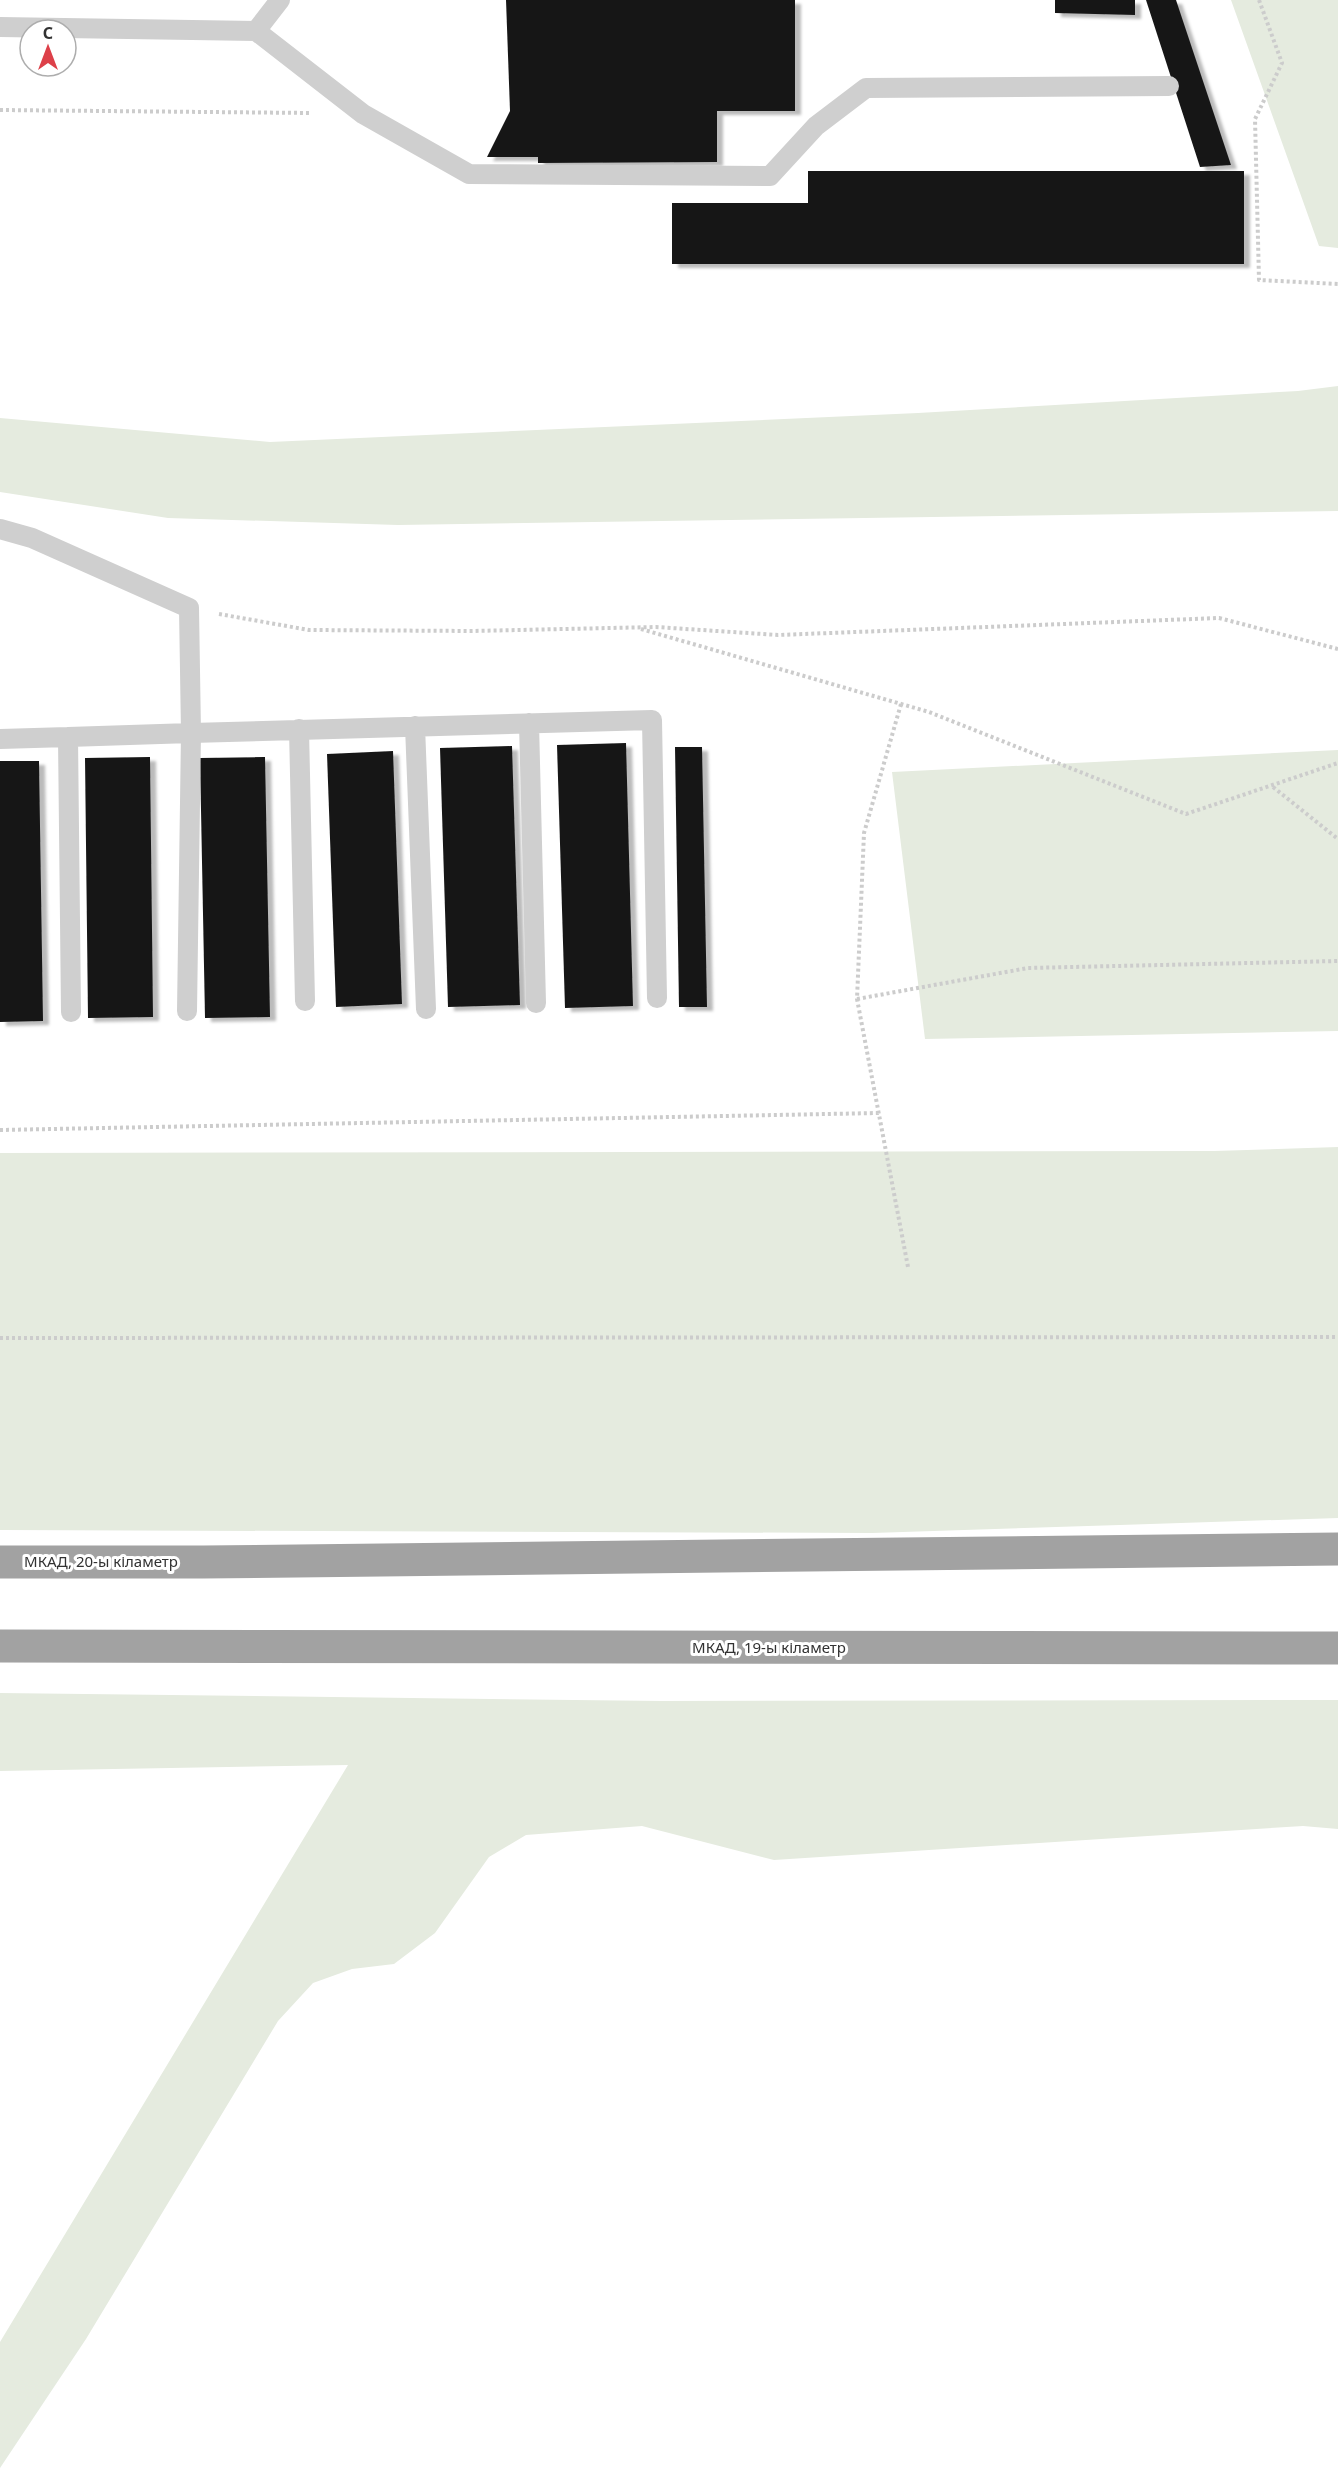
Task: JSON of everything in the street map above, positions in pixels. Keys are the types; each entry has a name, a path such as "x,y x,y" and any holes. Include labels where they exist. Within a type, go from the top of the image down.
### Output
{"highway":[{"name":"МКАД, 20-ы кіламетр","path":"0,1562 203,1562 1338,1549"},
{"name":"МКАД, 19-ы кіламетр","path":"0,1646 1338,1648"}],"lane":[{"path":"256,31 280,0"},
{"path":"0,27 256,31 363,114 470,174 770,176 816,126 866,88 1168,86"},
{"path":"0,528 32,538 189,608 191,733 188,1011"},
{"path":"0,739 652,720 657,998"},
{"path":"529,723 536,1003"},
{"path":"415,726 426,1009"},
{"path":"299,729 305,1001"},
{"path":"68,737 71,1012"}],"path":[{"path":"1259,0 1282,63 1255,119 1259,280 1338,284"},
{"path":"0,110 363,114"},
{"path":"189,608 309,630 472,631 638,628 778,635 1219,618 1338,649"},
{"path":"638,628 929,712 1186,814 1273,787 1338,763"},
{"path":"901,704 864,833 857,999 909,1267"},
{"path":"1273,787 1338,839"},
{"path":"857,999 1028,968 1338,961"},
{"path":"0,1130 879,1113"},
{"path":"0,1338 1338,1337"}],"shaded area":[{"path":"1231,0 1338,0 1338,248 1319,246"},
{"path":"1338,386 1338,511 398,525 168,518 0,492 0,418 270,442 918,413 1298,391"},
{"path":"1338,750 1338,1031 925,1039 892,772"},
{"path":"1338,1147 1338,1518 872,1533 0,1530 0,1153 1214,1151"},
{"path":"0,1693 662,1701 1338,1700 1338,1829 1303,1826 774,1860 642,1826 526,1835 489,1857 435,1933 394,1964 352,1969 313,1983 278,2021 86,2339 0,2468 0,2342 348,1765 0,1771"}],"building":[{"path":"506,0 795,0 795,111 717,111 717,162 538,163 538,157 487,157 510,111"},
{"path":"1055,0 1135,0 1135,15 1055,13"},
{"path":"1146,0 1176,0 1231,165 1200,167"},
{"path":"808,171 1244,171 1244,264 672,264 672,203 808,203"},
{"path":"626,743 633,1006 565,1008 557,745"},
{"path":"512,746 520,1005 448,1007 440,748"},
{"path":"675,747 702,747 707,1007 679,1007"},
{"path":"393,751 402,1004 336,1007 327,754"},
{"path":"150,757 153,1017 88,1018 85,758"},
{"path":"265,757 270,1017 205,1018 200,758"},
{"path":"0,761 39,761 43,1021 0,1022"}]}
